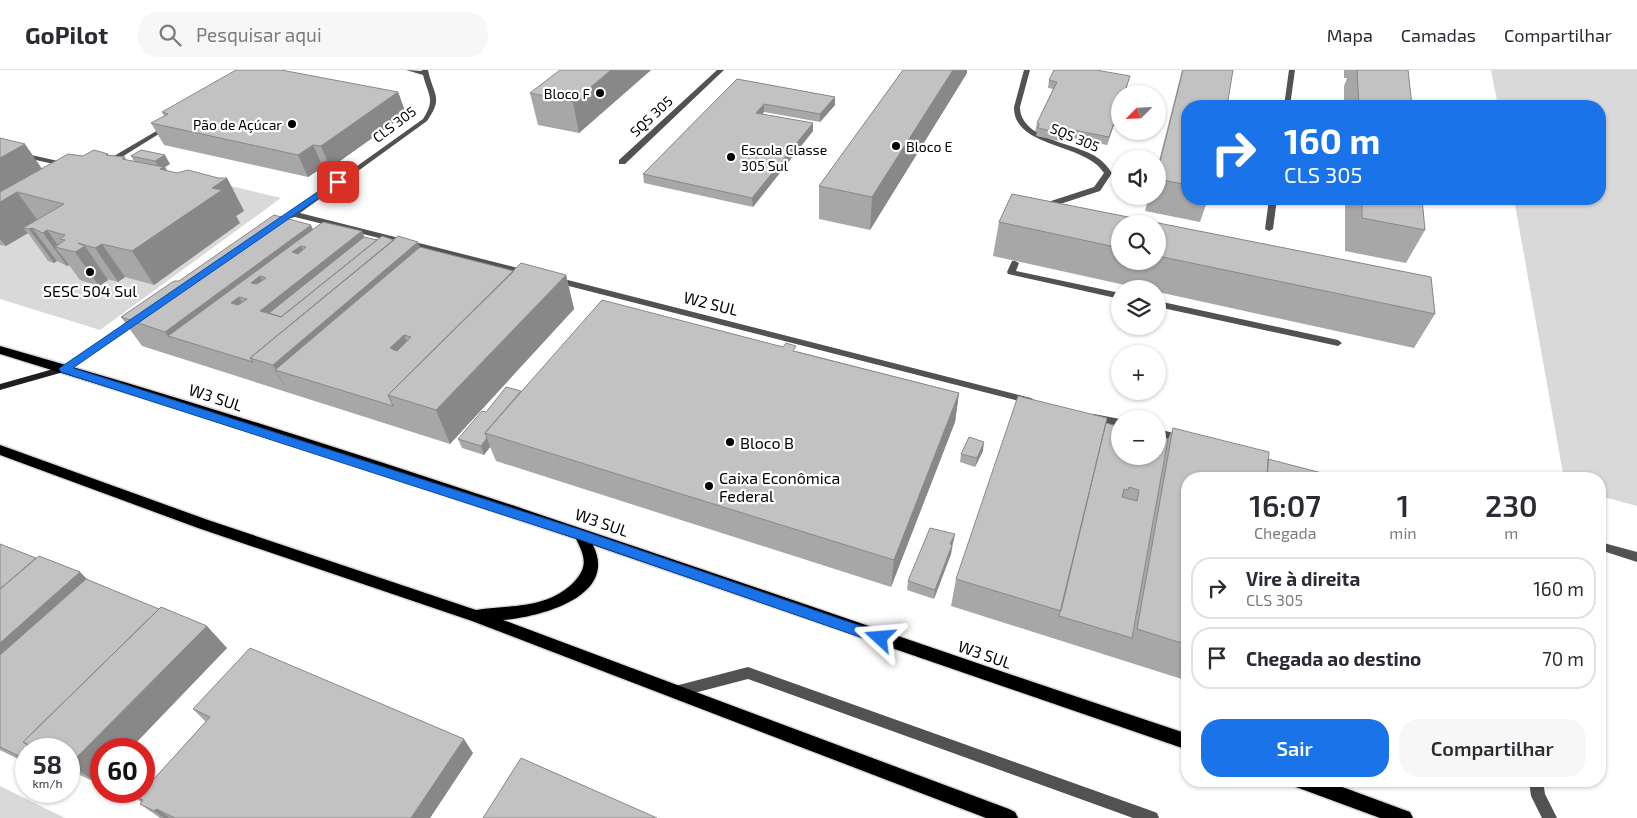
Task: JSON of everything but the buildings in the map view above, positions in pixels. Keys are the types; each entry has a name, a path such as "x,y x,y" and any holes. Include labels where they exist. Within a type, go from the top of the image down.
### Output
{"main road":[{"name":"W3 SUL","path":"0,350 581,535 954,664 1181,740"},
{"path":"0,387 64,369"},
{"path":"0,450 203,524 475,616 1009,818"},
{"path":"475,616 538,609 562,601 590,574 591,558 581,535"},
{"path":"1319,787 1404,818"}],"street":[{"path":"409,70 425,72"},
{"name":"SQS 305","path":"622,162 721,70"},
{"name":"SQS 305","path":"1027,70 1017,110 1020,122 1036,135 1086,155 1100,163 1108,173 1097,189 1054,203 1038,218"},
{"path":"1288,100 1292,70"},
{"name":"CLS 305","path":"285,220 425,120 434,108 434,98 425,72"},
{"path":"101,166 176,122"},
{"path":"0,150 75,167"},
{"path":"1269,229 1272,205"},
{"path":"293,214 541,276"},
{"path":"1015,263 1011,272 1111,294"},
{"name":"W2 SUL","path":"551,279 1043,404"},
{"path":"1166,306 1338,343"},
{"path":"64,369 146,314"},
{"path":"1081,414 1111,422"},
{"path":"1166,435 1195,443"},
{"path":"1606,548 1637,557"},
{"path":"675,692 748,673 1152,818"},
{"path":"1537,787 1538,796 1550,818"}],"shaded area":[{"path":"1491,70 1637,70 1637,506 1606,498 1606,472 1563,472 1515,205 1606,205 1606,100 1497,100"},
{"name":"SESC 504 Sul","path":"134,163 281,198 100,330 0,299 0,244"},
{"path":"0,786 15,793 15,803 35,803 65,818 0,818"}],"place":[{"name":"Bloco F","path":"600,93"},
{"name":"Pão de Açúcar","path":"292,124"},
{"name":"Bloco E","path":"896,146"},
{"name":"Escola Classe 305 Sul","path":"731,157"},
{"name":"SESC 504 Sul","path":"90,272"},
{"name":"Bloco B","path":"730,442"},
{"name":"Caixa Econômica Federal","path":"709,486"}],"route":[{"path":"338,182 64,369 581,535 880,638"}]}
